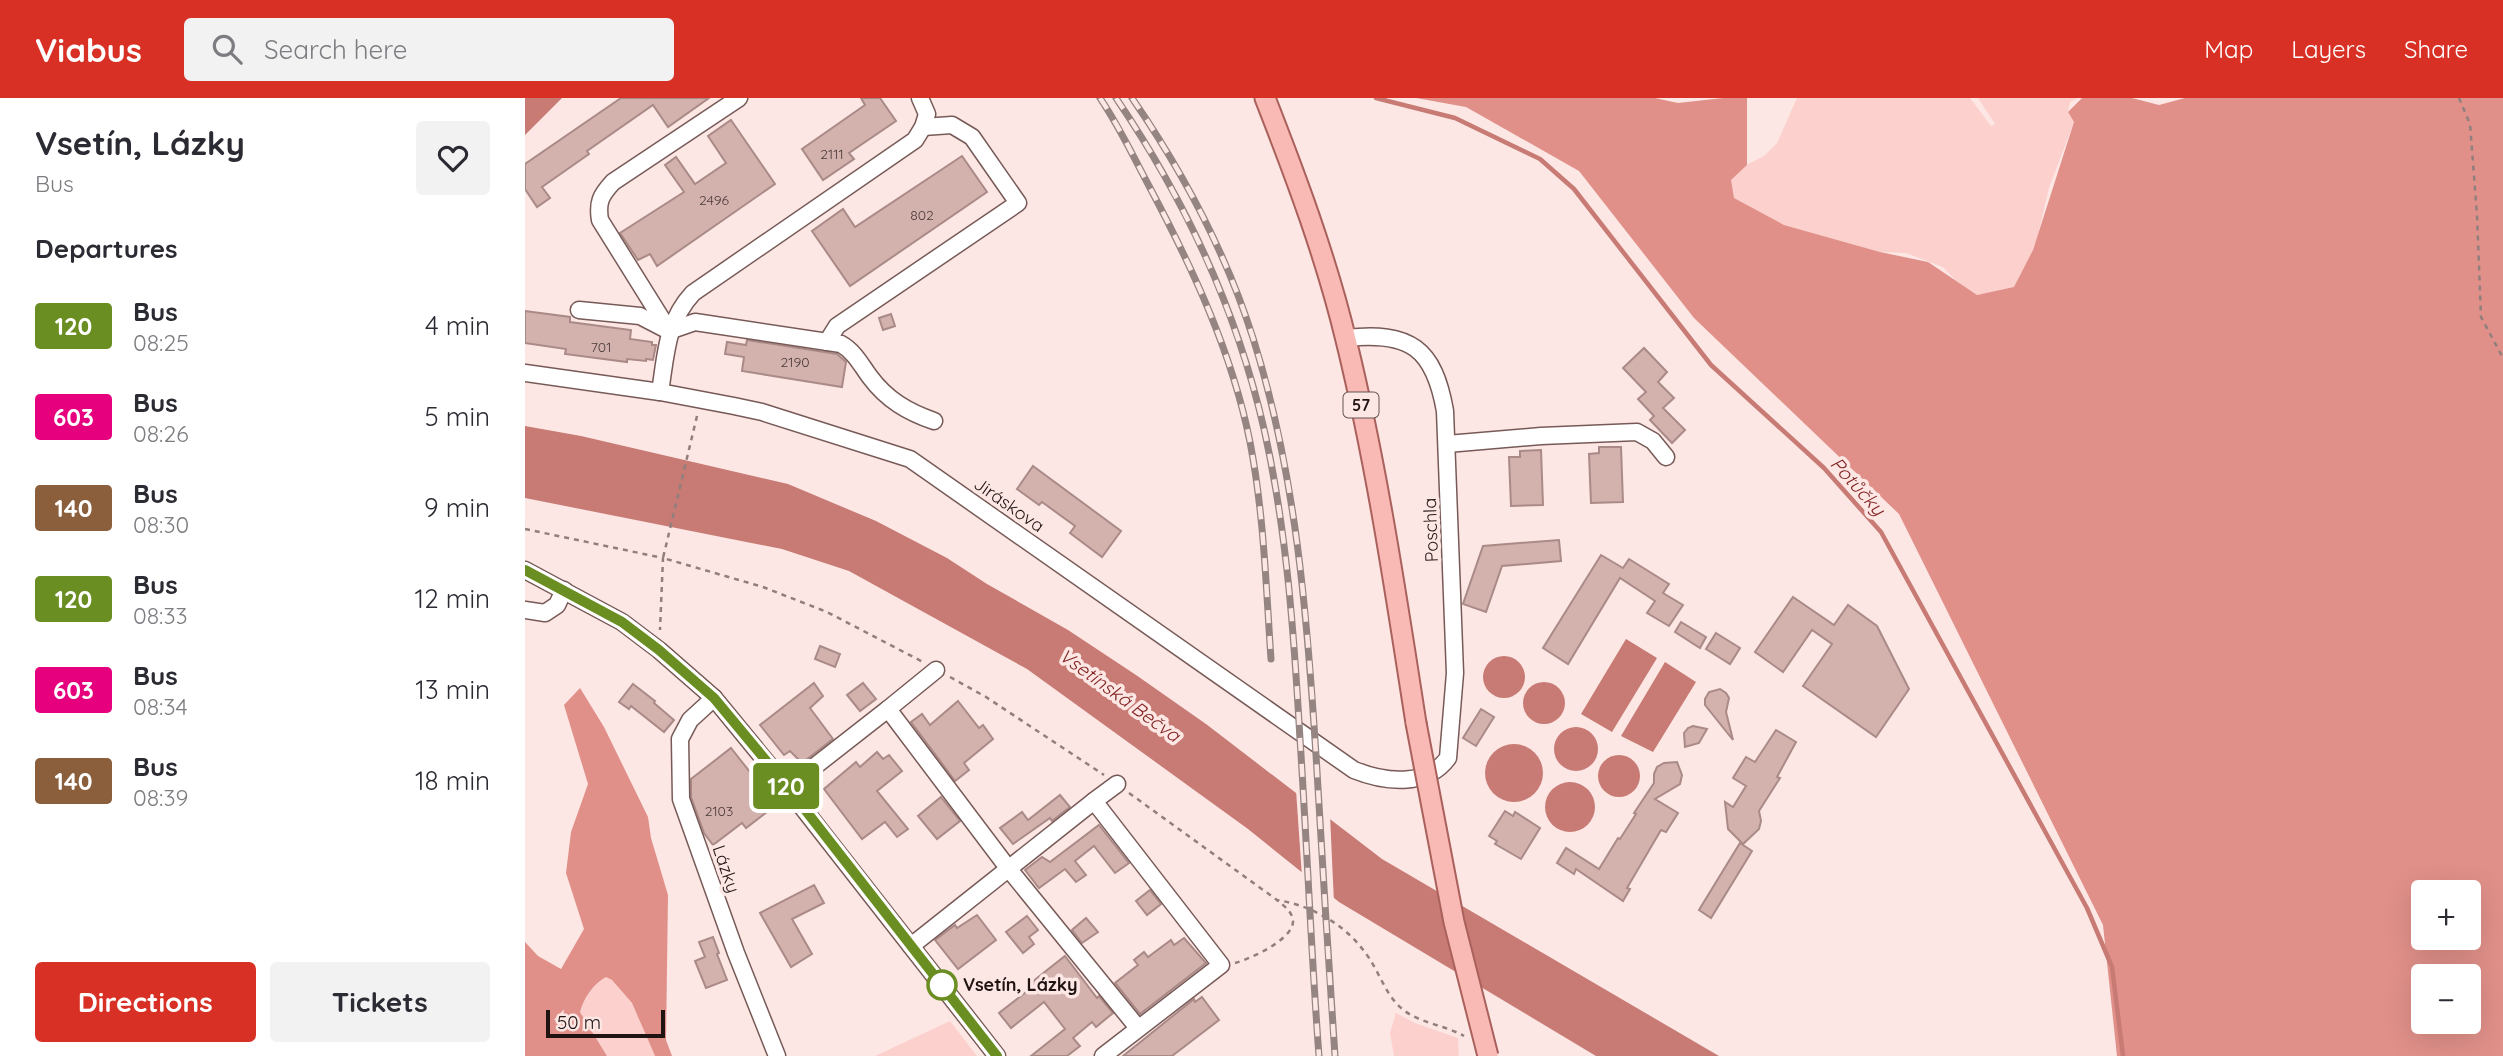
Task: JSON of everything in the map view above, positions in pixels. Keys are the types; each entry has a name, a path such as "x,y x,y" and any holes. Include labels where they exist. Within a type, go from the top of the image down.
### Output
{"main road":[{"name":"57","path":"1265,98 1321,251 1346,338 1371,450 1416,723 1454,922 1488,1056"}],"street":[{"path":"669,331 600,220 597,207 601,194 613,181 739,98"},
{"path":"660,392 669,331 682,305 693,293 915,140 927,114 920,98"},
{"path":"827,342 838,326 1018,203 972,137 952,125 923,127"},
{"path":"579,310 640,316 669,331 695,322 841,344 850,349 871,379 893,402 934,421"},
{"name":"Poschla","path":"1346,338 1367,336 1392,339 1410,345 1425,354 1441,386 1447,444 1455,673 1448,758 1443,765 1421,776"},
{"name":"Jiráskova","path":"525,373 660,392 762,412 910,459 1354,771 1384,780 1400,781 1421,776"},
{"path":"1447,444 1637,432 1653,441 1666,457"},
{"path":"525,570 622,622 714,698 997,1056"},
{"path":"525,610 545,613 557,606 564,590"},
{"path":"787,788 936,670"},
{"name":"Lázky","path":"714,698 690,720 680,739 681,799 736,953 777,1056"},
{"path":"888,709 1008,868 1138,1028"},
{"path":"911,946 1117,785"},
{"path":"1094,801 1221,965 1103,1056"}],"path":[{"path":"2459,98 2470,124 2481,317 2503,358"},
{"path":"666,544 701,399"},
{"path":"525,528 663,558 659,650"},
{"path":"1221,965 1244,961 1262,953 1290,931 1292,916 1277,900"}],"shaded area":[{"path":"1416,98 1655,98 1678,103 1747,98 1747,165 1731,180 1734,198 1784,225 1880,252 1928,262 1977,295 2014,287 2033,250 2074,122 2068,112 2082,98 2132,98 2159,105 2185,98 2503,98 2503,1056 2117,1056 2103,925 1899,514 1694,318 1579,171 1466,107"},
{"path":"1797,98 1970,98 1991,126 1995,124 1978,98 2078,98 2070,102 2068,112 2074,122 2049,188 2038,235 2024,275 2014,288 1977,295 1956,281 1943,267 1906,253 1880,252 1784,225 1734,198 1728,187 1733,172 1764,156 1777,143"},
{"path":"580,688 604,727 648,817 651,838 668,895 666,1040 672,1056 655,1056 632,1003 612,980 606,977 590,992 580,1012 607,1056 525,1056 525,942 538,956 561,969 584,929 566,873 571,832 588,784 564,705"},
{"path":"606,977 612,980 632,1003 655,1056 607,1056 580,1012 590,992"},
{"path":"1396,1013 1415,1023 1458,1038 1459,1056 1394,1056 1390,1033"},
{"path":"950,1021 977,1056 875,1056"}],"water":[{"path":"525,98 562,98 525,135"},
{"name":"Vsetínská Bečva","path":"525,426 581,436 788,484 876,521 947,558 1068,630 1136,675 1206,724 1382,859 1719,1056 1596,1056 1339,902 1248,829 1027,669 849,571 782,549 525,498"},
{"path":"1626,639 1657,658 1612,732 1581,714"},
{"path":"1504,656 1519,662 1525,677 1519,692 1504,698 1489,692 1483,677 1489,662"},
{"path":"1665,662 1696,682 1653,752 1621,736"},
{"path":"1544,682 1559,688 1565,703 1559,718 1544,724 1529,718 1523,703 1529,688"},
{"path":"1576,727 1585,728 1592,733 1597,740 1597,758 1592,765 1585,770 1576,771 1567,770 1560,765 1555,758 1554,749 1555,740 1560,733 1567,728"},
{"path":"1514,744 1525,746 1538,757 1543,773 1541,784 1530,797 1514,802 1503,800 1490,789 1485,773 1487,762 1498,749"},
{"path":"1619,755 1634,761 1640,776 1634,791 1619,797 1604,791 1598,776 1604,761"},
{"path":"1570,782 1588,789 1595,807 1588,825 1570,832 1552,825 1545,807 1552,789"}],"pier":[{"path":"1296,790 1330,815 1334,903 1302,877"}],"building":[{"path":"621,98 709,98 668,127 653,105 587,151 589,154 542,187 550,198 537,207 525,189 525,164"},
{"path":"861,98 880,98 896,121 849,153 854,159 823,180 802,149 865,105"},
{"path":"731,120 775,184 657,266 650,254 638,260 620,233 684,192 665,165 676,157 695,184 726,163 708,136"},
{"path":"962,156 987,192 850,286 812,231 843,209 855,227"},
{"path":"525,311 570,317 570,322 631,330 630,339 656,345 653,360 627,359 627,362 565,354 566,349 525,343"},
{"path":"891,314 895,326 883,330 879,318"},
{"path":"747,340 837,354 846,362 842,387 742,371 744,357 725,354 727,342 746,345"},
{"path":"1644,348 1667,372 1658,382 1674,398 1663,408 1685,430 1672,443 1650,420 1654,416 1638,399 1646,392 1623,368"},
{"path":"1599,447 1621,447 1623,502 1591,503 1589,454 1599,453"},
{"path":"1541,450 1543,505 1511,506 1509,457 1520,457 1520,451"},
{"path":"1033,466 1121,531 1102,557 1070,533 1075,526 1042,502 1039,505 1017,489"},
{"path":"1559,540 1561,561 1502,566 1486,612 1463,604 1483,546"},
{"path":"1601,555 1623,568 1629,559 1669,584 1663,593 1683,605 1669,626 1647,613 1655,601 1620,578 1568,664 1543,648"},
{"path":"1793,597 1834,625 1848,605 1877,626 1909,689 1876,737 1803,686 1832,644 1812,630 1783,672 1755,652"},
{"path":"1681,622 1706,637 1700,648 1675,632"},
{"path":"1716,633 1740,648 1730,664 1706,649"},
{"path":"820,646 840,654 835,667 815,659"},
{"path":"814,683 823,696 810,708 833,739 802,763 790,751 784,755 760,725"},
{"path":"863,683 876,699 860,711 847,695"},
{"path":"633,684 674,720 664,732 631,706 629,709 619,702"},
{"path":"1720,689 1729,698 1726,712 1733,740 1705,705 1709,692"},
{"path":"958,701 979,728 983,725 993,739 964,763 969,770 955,781 911,722 922,714 930,725"},
{"path":"1481,709 1494,717 1476,746 1463,738"},
{"path":"1693,726 1707,729 1699,743 1685,747 1684,733"},
{"path":"1776,730 1796,742 1777,777 1780,778 1759,811 1759,829 1743,844 1728,829 1725,802 1733,807 1746,786 1733,778 1746,757 1755,762"},
{"path":"731,748 776,805 746,828 742,823 713,845 704,833 691,797 691,779"},
{"path":"877,752 883,759 889,755 902,771 877,791 908,829 897,837 885,822 862,839 824,789 856,762 860,767"},
{"path":"1677,762 1682,775 1680,784 1655,799 1678,813 1666,832 1661,830 1627,888 1630,889 1623,901 1576,869 1574,874 1557,863 1566,848 1599,869 1654,783 1657,767 1664,763"},
{"path":"1060,795 1070,807 1013,844 1000,828 1022,812 1028,820"},
{"path":"941,797 960,821 937,839 918,816"},
{"path":"1505,811 1513,816 1515,812 1540,828 1521,859 1495,844 1497,841 1489,836"},
{"path":"1099,825 1129,863 1115,873 1094,846 1075,861 1086,875 1076,882 1065,869 1039,888 1025,870 1042,857 1050,862"},
{"path":"1740,843 1752,851 1711,918 1699,910"},
{"path":"814,885 824,903 792,919 812,954 791,967 760,913"},
{"path":"1150,890 1161,904 1147,915 1136,901"},
{"path":"977,915 996,940 958,969 935,940 955,925 957,928"},
{"path":"1027,916 1038,930 1029,937 1034,944 1023,953 1006,932"},
{"path":"1086,918 1098,932 1082,943 1072,930"},
{"path":"713,937 727,980 706,988 695,961 705,957 699,942"},
{"path":"1184,938 1206,963 1140,1014 1115,983 1138,965 1134,960 1144,952 1148,957 1171,940 1174,945"},
{"path":"1065,956 1097,998 1099,996 1113,1013 1096,1027 1092,1022 1073,1038 1080,1046 1067,1056 1031,1056 1065,1029 1044,1002 1011,1028 999,1013"},
{"path":"1202,997 1219,1020 1172,1056 1123,1056 1194,999 1195,1002"}],"waterway":[{"name":"Potůčky","path":"1376,98 1455,118 1540,159 1574,189 1711,365 1824,468 1881,532 2087,908 2112,967 2123,1056"}],"railway":[{"path":"1100,98 1126,141 1180,248 1209,311 1233,375 1250,442 1258,496 1271,659"},
{"path":"1116,98 1164,175 1205,257 1239,342 1264,429 1284,544 1292,622 1319,1056"},
{"path":"1132,98 1186,184 1230,275 1253,338 1280,441 1297,545 1308,649 1335,1056"}],"bus line":[{"name":"120","path":"525,570 622,622 714,698 778,775 997,1056"}],"place":[{"name":"Vsetín, Lázky","path":"942,985"}]}
